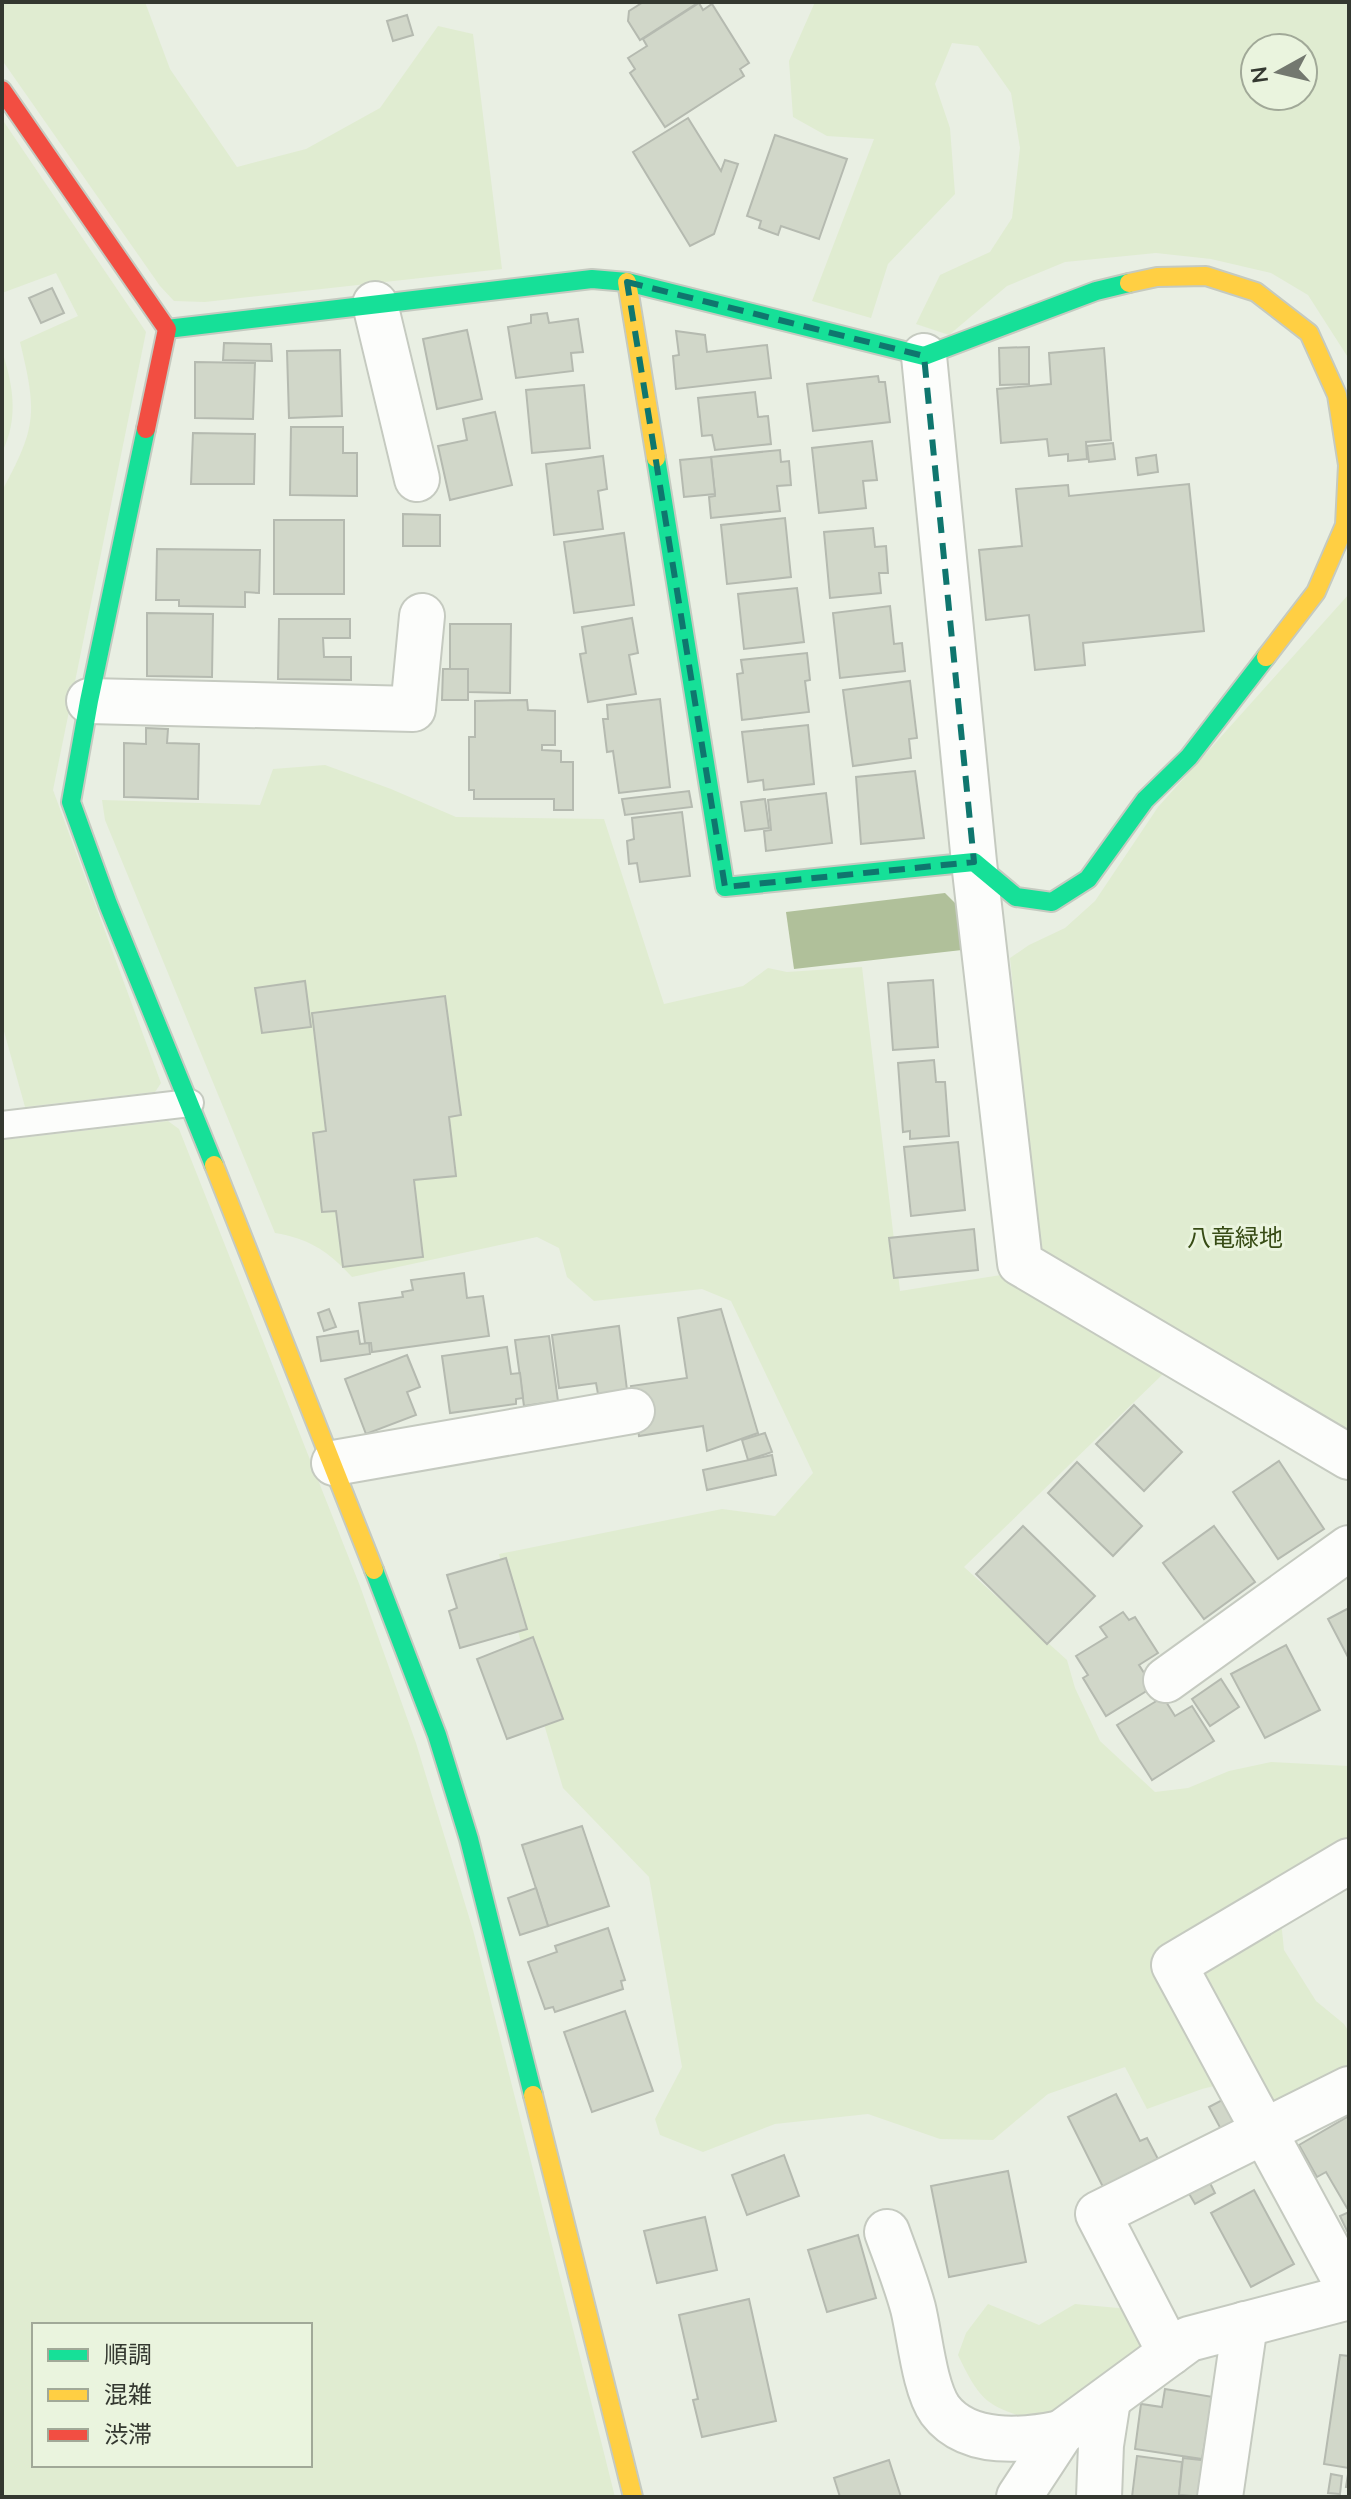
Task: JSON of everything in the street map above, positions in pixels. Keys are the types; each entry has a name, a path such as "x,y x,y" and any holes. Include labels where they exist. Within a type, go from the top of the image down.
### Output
{"street":[{"path":"2,90 167,329 89,701 71,802 108,904 334,1463 437,1735 469,1839 633,2497"},
{"path":"167,329 592,279 627,282 924,356 1096,291 1157,277 1206,276 1256,292 1309,333 1337,395 1348,465 1345,525 1316,592 1189,757 1145,800 1088,879 1052,902 1016,897 974,862 725,887 627,282"},
{"path":"375,304 417,479"},
{"path":"924,356 974,862 1020,1263 1349,1457"},
{"path":"89,701 413,709 422,616"},
{"path":"334,1463 632,1411"},
{"path":"1166,1680 1349,1548"},
{"path":"1349,1861 1174,1965 1349,2288"},
{"path":"1170,2353 1098,2214 1349,2089"},
{"path":"887,2232 913,2307 927,2375 939,2409 961,2429 996,2438 1037,2438 1061,2433"},
{"path":"1019,2497 1061,2433 1189,2339 1349,2297"},
{"path":"1220,2497 1245,2324"},
{"path":"1099,2497 1101,2445 1108,2400"}],"lane":[{"path":"2,1125 190,1103"}],"highlighted area":[{"path":"627,282 924,356 974,862 725,887"}],"green space":[{"path":"2,2 145,2 170,69 237,167 306,149 380,108 438,26 473,34 502,269 205,302 174,301 160,286 2,60"},
{"path":"815,2 1349,2 1349,359 1308,295 1271,273 1211,259 1156,253 1065,262 1007,286 949,335 916,324 940,275 990,252 1012,218 1020,148 1011,93 978,46 952,43 935,84 950,128 955,194 888,264 871,318 812,301 874,139 827,136 793,117 789,61"},
{"path":"2,119 146,332 53,790 161,1083 155,1092 25,1107 2,1024 2,491 22,451 30,419 29,386 20,342 78,316 56,273 2,293"},
{"path":"2,351 9,376 12,414 2,452"},
{"name":"八竜緑地","path":"1349,594 1349,1432 1040,1257 1010,958 1065,928 1095,901 1158,807"},
{"path":"325,765 456,817 604,819 664,1004 743,986 768,968 787,972 862,967 900,1291 1001,1275 1163,1374 964,1567 1067,1660 1075,1688 1100,1741 1155,1792 1188,1788 1229,1771 1271,1762 1349,1766 1349,1837 1335,1846 1279,1901 1284,1950 1316,2001 1344,2024 1349,2032 1349,2076 1268,2118 1234,2081 1147,2109 1125,2067 1048,2094 993,2140 940,2139 868,2114 775,2124 703,2152 660,2135 655,2119 682,2067 649,1877 563,1788 527,1667 499,1554 722,1509 775,1516 813,1473 731,1301 702,1289 594,1301 567,1277 559,1248 537,1237 352,1277 318,1248 275,1233 105,820 102,800 260,805 273,769"},
{"path":"168,1121 179,1129 360,1586 416,1743 473,1930 615,2497 2,2497 2,1140"},
{"path":"988,2304 1039,2325 1075,2304 1129,2309 1152,2340 1039,2422 1008,2412 988,2401 974,2384 958,2355 966,2333"}],"shaded area":[{"path":"945,893 958,906 962,950 794,969 786,912"}],"building":[{"path":"638,2 699,2 640,40 628,21 629,11 640,4"},
{"path":"699,3 703,10 712,4 749,63 740,69 744,76 665,127 630,73 635,69 628,58 647,46 643,39"},
{"path":"407,15 413,35 393,41 387,21"},
{"path":"688,118 721,171 725,160 738,164 714,234 690,246 633,152"},
{"path":"775,135 847,159 819,239 781,226 778,235 759,228 761,221 747,216"},
{"path":"52,288 64,313 41,323 29,298"},
{"path":"547,313 549,323 578,319 583,352 571,353 573,371 516,378 508,327 531,323 531,315"},
{"path":"467,330 482,399 437,409 423,339"},
{"path":"676,331 705,335 707,352 767,345 771,378 676,389 673,356 679,355"},
{"path":"224,343 271,344 272,361 223,360"},
{"path":"1029,347 1029,384 1000,385 999,348"},
{"path":"1104,348 1111,440 1086,442 1087,459 1068,461 1068,454 1049,456 1047,439 1001,443 997,389 1051,384 1049,353"},
{"path":"340,350 342,416 289,418 287,351"},
{"path":"195,362 255,363 253,419 195,418"},
{"path":"878,376 879,382 885,382 890,422 813,431 807,384"},
{"path":"584,385 590,448 532,453 526,390"},
{"path":"755,392 758,417 768,416 771,444 715,450 712,435 702,436 698,398"},
{"path":"495,412 512,485 450,500 438,446 467,440 463,419"},
{"path":"291,427 343,427 343,453 357,453 357,496 290,495"},
{"path":"193,433 255,434 254,484 191,484"},
{"path":"872,441 877,480 863,481 866,508 819,513 812,448"},
{"path":"1113,443 1115,459 1089,462 1087,446"},
{"path":"780,450 781,462 789,461 791,485 777,486 780,511 711,518 709,497 715,496 711,457"},
{"path":"1156,455 1158,472 1138,475 1136,458"},
{"path":"603,456 607,489 598,491 603,529 554,535 546,464"},
{"path":"711,457 715,494 684,497 680,460"},
{"path":"1189,484 1204,631 1083,643 1085,665 1035,670 1029,615 986,620 979,550 1022,546 1016,489 1068,485 1069,496"},
{"path":"403,514 440,515 440,546 403,546"},
{"path":"785,518 791,577 727,584 721,525"},
{"path":"274,520 344,520 344,594 274,594"},
{"path":"873,528 875,547 886,546 888,573 879,573 881,593 830,598 824,532"},
{"path":"624,533 634,605 574,613 564,542"},
{"path":"157,549 260,550 259,593 245,592 245,607 179,606 179,600 156,600"},
{"path":"797,588 804,642 744,649 738,594"},
{"path":"890,606 894,644 902,643 905,671 840,678 833,613"},
{"path":"147,613 213,614 212,677 147,676"},
{"path":"632,618 638,653 629,655 636,694 588,702 580,654 586,653 582,627"},
{"path":"279,619 350,619 350,638 323,638 324,657 351,657 351,680 278,679"},
{"path":"450,624 511,624 510,693 468,692 468,669 450,669"},
{"path":"807,653 810,680 805,681 809,712 742,720 737,674 743,673 741,660"},
{"path":"443,669 468,669 468,700 442,700"},
{"path":"910,681 917,738 909,739 911,758 853,766 843,690"},
{"path":"660,699 670,787 619,793 613,751 607,752 603,719 608,719 607,705"},
{"path":"527,700 528,710 555,711 555,745 542,745 542,750 561,751 561,762 573,762 573,810 554,810 554,799 474,799 474,790 469,790 469,737 475,737 475,701"},
{"path":"808,725 814,784 764,790 763,780 748,782 742,732"},
{"path":"146,728 168,729 167,743 199,744 198,799 124,797 124,743 146,744"},
{"path":"915,771 924,838 861,844 856,777"},
{"path":"689,791 692,807 625,815 622,799"},
{"path":"826,793 832,843 766,851 764,831 771,830 768,800"},
{"path":"765,799 769,828 745,831 741,802"},
{"path":"682,812 690,876 640,882 637,863 629,864 627,841 634,839 632,818"},
{"path":"933,980 938,1047 893,1050 888,983"},
{"path":"305,981 311,1027 262,1033 255,988"},
{"path":"445,996 461,1115 449,1117 456,1176 414,1180 423,1257 343,1267 336,1211 322,1212 313,1133 326,1131 312,1013"},
{"path":"934,1060 936,1082 945,1082 949,1136 910,1139 910,1131 903,1132 898,1063"},
{"path":"958,1142 965,1210 911,1216 904,1147"},
{"path":"974,1229 978,1270 894,1278 889,1238"},
{"path":"464,1273 467,1298 483,1296 489,1336 372,1352 371,1343 365,1343 359,1303 403,1297 402,1292 413,1290 411,1280"},
{"path":"329,1309 336,1327 324,1331 318,1313"},
{"path":"721,1309 758,1433 707,1451 703,1426 639,1436 631,1386 687,1378 678,1318"},
{"path":"619,1326 627,1390 598,1394 596,1383 559,1388 552,1335"},
{"path":"358,1331 360,1344 369,1343 370,1354 321,1361 317,1337"},
{"path":"549,1336 558,1401 524,1406 515,1340"},
{"path":"507,1347 511,1374 520,1373 523,1398 516,1399 516,1404 450,1413 442,1356"},
{"path":"407,1355 420,1387 407,1392 416,1415 366,1434 345,1379"},
{"path":"1134,1405 1182,1452 1144,1491 1096,1444"},
{"path":"765,1433 772,1452 748,1460 742,1440"},
{"path":"772,1455 776,1475 707,1490 703,1470"},
{"path":"1279,1461 1324,1529 1278,1559 1233,1492"},
{"path":"1077,1462 1142,1526 1113,1556 1048,1493"},
{"path":"1023,1526 1095,1596 1047,1644 976,1574"},
{"path":"1214,1526 1255,1582 1204,1619 1163,1563"},
{"path":"506,1558 527,1629 460,1648 449,1611 457,1608 447,1575"},
{"path":"1349,1608 1349,1659 1328,1619"},
{"path":"1123,1612 1129,1620 1135,1617 1158,1653 1139,1665 1153,1687 1106,1716 1083,1678 1088,1675 1076,1656 1107,1637 1100,1627"},
{"path":"533,1637 563,1719 507,1739 477,1659"},
{"path":"1286,1645 1320,1710 1265,1738 1231,1674"},
{"path":"1221,1679 1239,1707 1210,1726 1192,1699"},
{"path":"1163,1697 1175,1716 1192,1706 1214,1741 1152,1780 1117,1725"},
{"path":"582,1826 609,1906 548,1926 522,1845"},
{"path":"536,1888 548,1926 520,1935 508,1898"},
{"path":"608,1928 625,1980 621,1981 623,1989 555,2012 553,2007 545,2009 528,1962 557,1952 555,1946"},
{"path":"625,2011 653,2091 592,2112 564,2032"},
{"path":"1116,2094 1140,2141 1147,2138 1158,2159 1103,2187 1068,2117"},
{"path":"1226,2098 1241,2124 1223,2133 1209,2107"},
{"path":"1349,2116 1347,2208 1326,2172 1317,2177 1299,2145"},
{"path":"784,2155 799,2196 747,2215 732,2175"},
{"path":"1008,2171 1026,2262 949,2277 931,2186"},
{"path":"1209,2181 1215,2193 1195,2204 1188,2192"},
{"path":"1254,2190 1294,2264 1251,2287 1211,2213"},
{"path":"1349,2212 1349,2235 1340,2216"},
{"path":"705,2217 717,2270 657,2283 644,2231"},
{"path":"858,2235 876,2298 827,2312 808,2250"},
{"path":"749,2299 776,2421 702,2437 693,2400 698,2399 679,2315"},
{"path":"1340,2355 1349,2356 1349,2468 1324,2464"},
{"path":"1165,2389 1213,2397 1202,2459 1135,2449 1141,2404 1162,2407"},
{"path":"1137,2456 1182,2462 1179,2497 1132,2497"},
{"path":"1183,2458 1210,2461 1206,2497 1179,2495"},
{"path":"889,2460 901,2497 840,2497 834,2478"},
{"path":"1331,2474 1342,2476 1340,2494 1328,2493"}],"traffic: fast":[{"path":"167,329 592,279 627,282 924,356 1096,291 1129,283"},
{"path":"146,429 71,802 108,904 214,1165"},
{"path":"656,458 725,887 974,862 1016,897 1052,902 1088,879 1145,800 1189,757 1266,657"},
{"path":"374,1570 437,1735 469,1839 533,2095"}],"traffic: slow":[{"path":"1129,283 1157,277 1206,276 1256,292 1309,333 1337,395 1348,465 1345,525 1316,592 1266,657"},
{"path":"627,282 656,458"},
{"path":"214,1165 374,1570"},
{"path":"533,2095 633,2497"}],"traffic: jam":[{"path":"2,90 167,329 146,429"}]}
